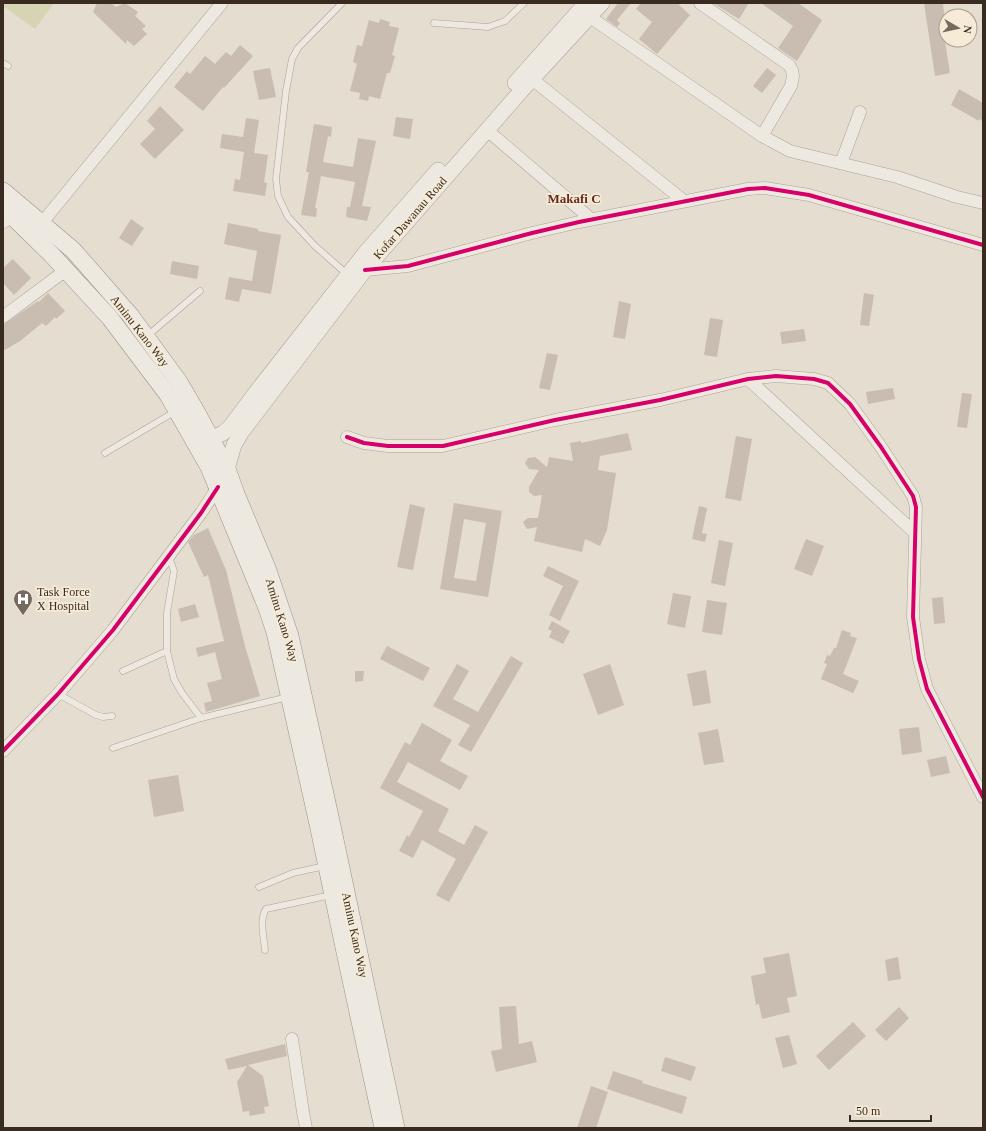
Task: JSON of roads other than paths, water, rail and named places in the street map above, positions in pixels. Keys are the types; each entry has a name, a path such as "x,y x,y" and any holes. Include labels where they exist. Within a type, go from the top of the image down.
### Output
{"main road":[{"name":"Aminu Kano Way","path":"3,191 73,250 130,315 179,382 197,412 227,469 269,575 290,636 325,822 396,1128"},
{"name":"Aminu Kano Way","path":"7,218 71,275 110,318 164,389 178,410 209,467 218,487 267,608 275,632 289,696 325,822 327,866 383,1128"},
{"path":"71,275 89,267"}],"street":[{"path":"41,224 222,3"},
{"name":"Kofar Dawanau Road","path":"211,439 223,433 230,427 365,253 424,185 588,10 602,3"},
{"path":"700,3 789,65 792,70 793,76 791,86 762,136"},
{"path":"588,10 762,136 790,151 897,177 958,198 983,203"},
{"name":"Kofar Dawanau Road","path":"227,469 234,445 241,433 365,270 532,79 588,10"},
{"path":"532,79 684,201"},
{"path":"841,163 860,112"},
{"path":"487,130 591,219"},
{"path":"365,270 408,266 591,219 742,190 765,188 809,195 983,245"},
{"path":"3,317 71,275"},
{"path":"347,436 364,443 388,446 443,446 555,420 660,400 748,379 776,376 814,379 828,383 855,411 882,447 913,496 916,507 913,617 919,659 927,689 983,797"},
{"path":"748,379 915,533"},
{"path":"3,751 58,694 113,630 202,513 218,487"},
{"path":"292,1039 306,1128"}],"lane":[{"path":"342,3 298,48 292,60 286,91 276,178 278,196 288,217 315,246 348,275"},
{"path":"434,23 488,27 506,21 524,3"},
{"path":"146,337 200,291"},
{"path":"105,453 178,410"},
{"path":"169,557 173,565 174,577 167,613 167,651 174,679 182,693 201,718"},
{"path":"124,671 167,651"},
{"path":"58,694 96,715 103,717 112,716"},
{"path":"113,748 201,718 289,696"},
{"path":"259,887 293,873 327,866"},
{"path":"265,950 262,919 266,909 333,895"}],"place":[{"name":"Task Force X Hospital","path":"23,616"}],"district":[{"name":"Makafi C","path":"574,198"}]}
